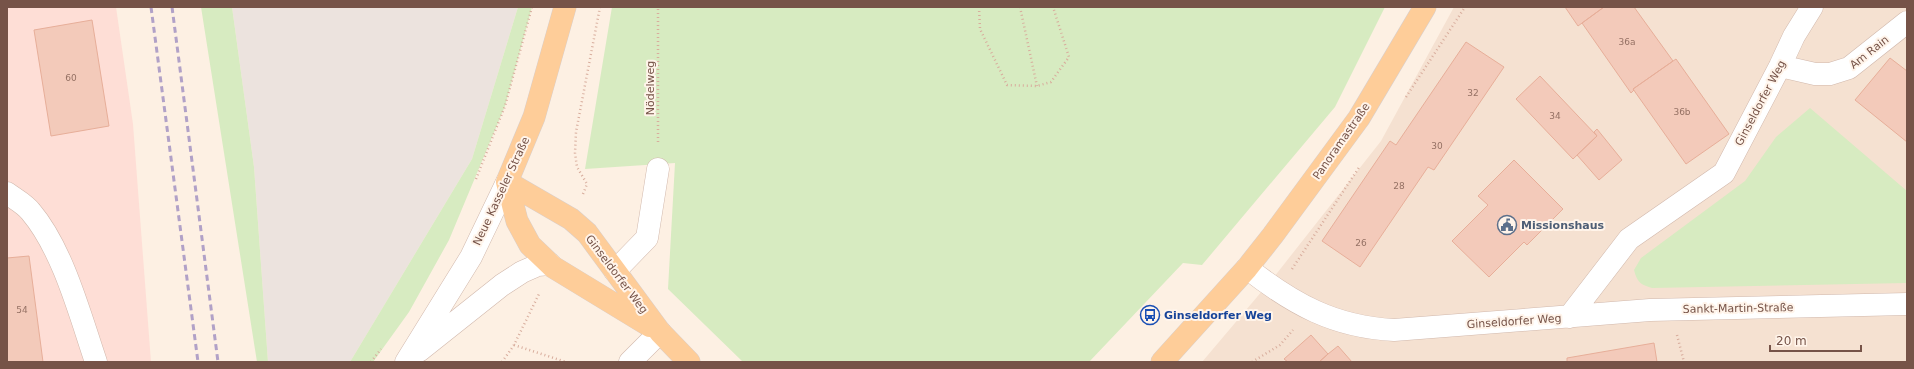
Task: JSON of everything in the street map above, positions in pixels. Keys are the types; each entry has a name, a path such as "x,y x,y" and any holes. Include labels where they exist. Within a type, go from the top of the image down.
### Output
{"main road":[{"name":"Neue Kasseler Straße","path":"507,182 534,117 565,7"},
{"name":"Panoramastraße","path":"1247,268 1359,118 1425,7"},
{"name":"Ginseldorfer Weg","path":"507,182 571,219 587,233 660,332 689,362"},
{"name":"Ginseldorfer Weg","path":"507,182 517,220 530,245 550,264 660,332"},
{"path":"1168,360 1247,268"}],"street":[{"name":"Ginseldorfer Weg","path":"1247,268 1277,292 1310,310 1331,319 1370,329 1394,330 1569,317 1629,239 1724,173 1794,36 1812,7"},
{"name":"Am Rain","path":"1780,66 1815,74 1830,74 1849,68 1907,22"},
{"path":"615,271 647,238 658,169"},
{"name":"Neue Kasseler Straße","path":"407,361 471,257 507,182"},
{"path":"7,193 30,210 48,234 62,265 96,362"},
{"path":"407,361 522,272 538,265 550,264"},
{"name":"Sankt-Martin-Straße","path":"1569,317 1650,310 1907,304"},
{"path":"630,362 660,332"}],"path":[{"path":"474,184 505,106 532,7"},
{"path":"571,219 588,184 577,167 575,153 576,132 600,7"},
{"name":"Nödelweg","path":"658,7 658,169"},
{"path":"979,7 980,29 1006,85 1037,86 1050,82 1069,57 1053,7"},
{"path":"1020,7 1037,86"},
{"path":"1403,100 1465,7"},
{"path":"1277,292 1363,161"},
{"path":"1252,362 1280,345 1310,310"},
{"path":"502,362 514,345 566,362"}],"shaded area":[{"path":"7,7 116,7 133,124 151,362 7,362"},
{"path":"232,7 518,7 472,159 350,362 268,362 254,167"},
{"path":"1454,7 1907,7 1907,362 1202,362 1274,277 1381,141"}],"green space":[{"path":"201,7 232,7 254,167 268,362 257,362"},
{"path":"518,7 532,7 505,106 449,240 409,312 373,362 350,362 472,159"},
{"path":"612,7 1385,7 1335,107 1202,265 1183,263 1089,362 743,362 668,289 675,163 585,169"},
{"path":"1810,108 1907,191 1907,283 1652,288 1645,286 1640,282 1634,270 1641,258 1745,181 1776,137"}],"building":[{"path":"1565,7 1604,7 1578,26"},
{"path":"1604,7 1634,7 1673,61 1633,89 1634,90 1631,93 1582,23"},
{"path":"92,20 109,126 51,136 34,30"},
{"path":"1466,42 1504,67 1434,170 1428,167 1360,267 1322,241 1390,141 1396,145"},
{"path":"1890,58 1907,71 1907,142 1855,100"},
{"path":"1676,59 1729,134 1686,164 1633,89"},
{"path":"1540,76 1597,136 1573,159 1516,99"},
{"path":"1597,129 1622,160 1599,180 1577,155 1597,136 1594,132"},
{"name":"Missionshaus","path":"1514,160 1563,209 1527,245 1524,242 1489,277 1452,241 1488,205 1478,196"},
{"path":"29,256 43,362 7,362 7,258"},
{"path":"1311,335 1328,354 1319,362 1288,362 1284,359"},
{"path":"1654,343 1657,362 1567,362 1567,358"},
{"path":"1338,346 1352,362 1319,362 1328,354"}],"railway":[{"path":"151,7 198,362"},
{"path":"172,7 218,362"}],"place":[{"name":"Missionshaus","path":"1507,225"},
{"name":"Ginseldorfer Weg","path":"1150,315"}]}
